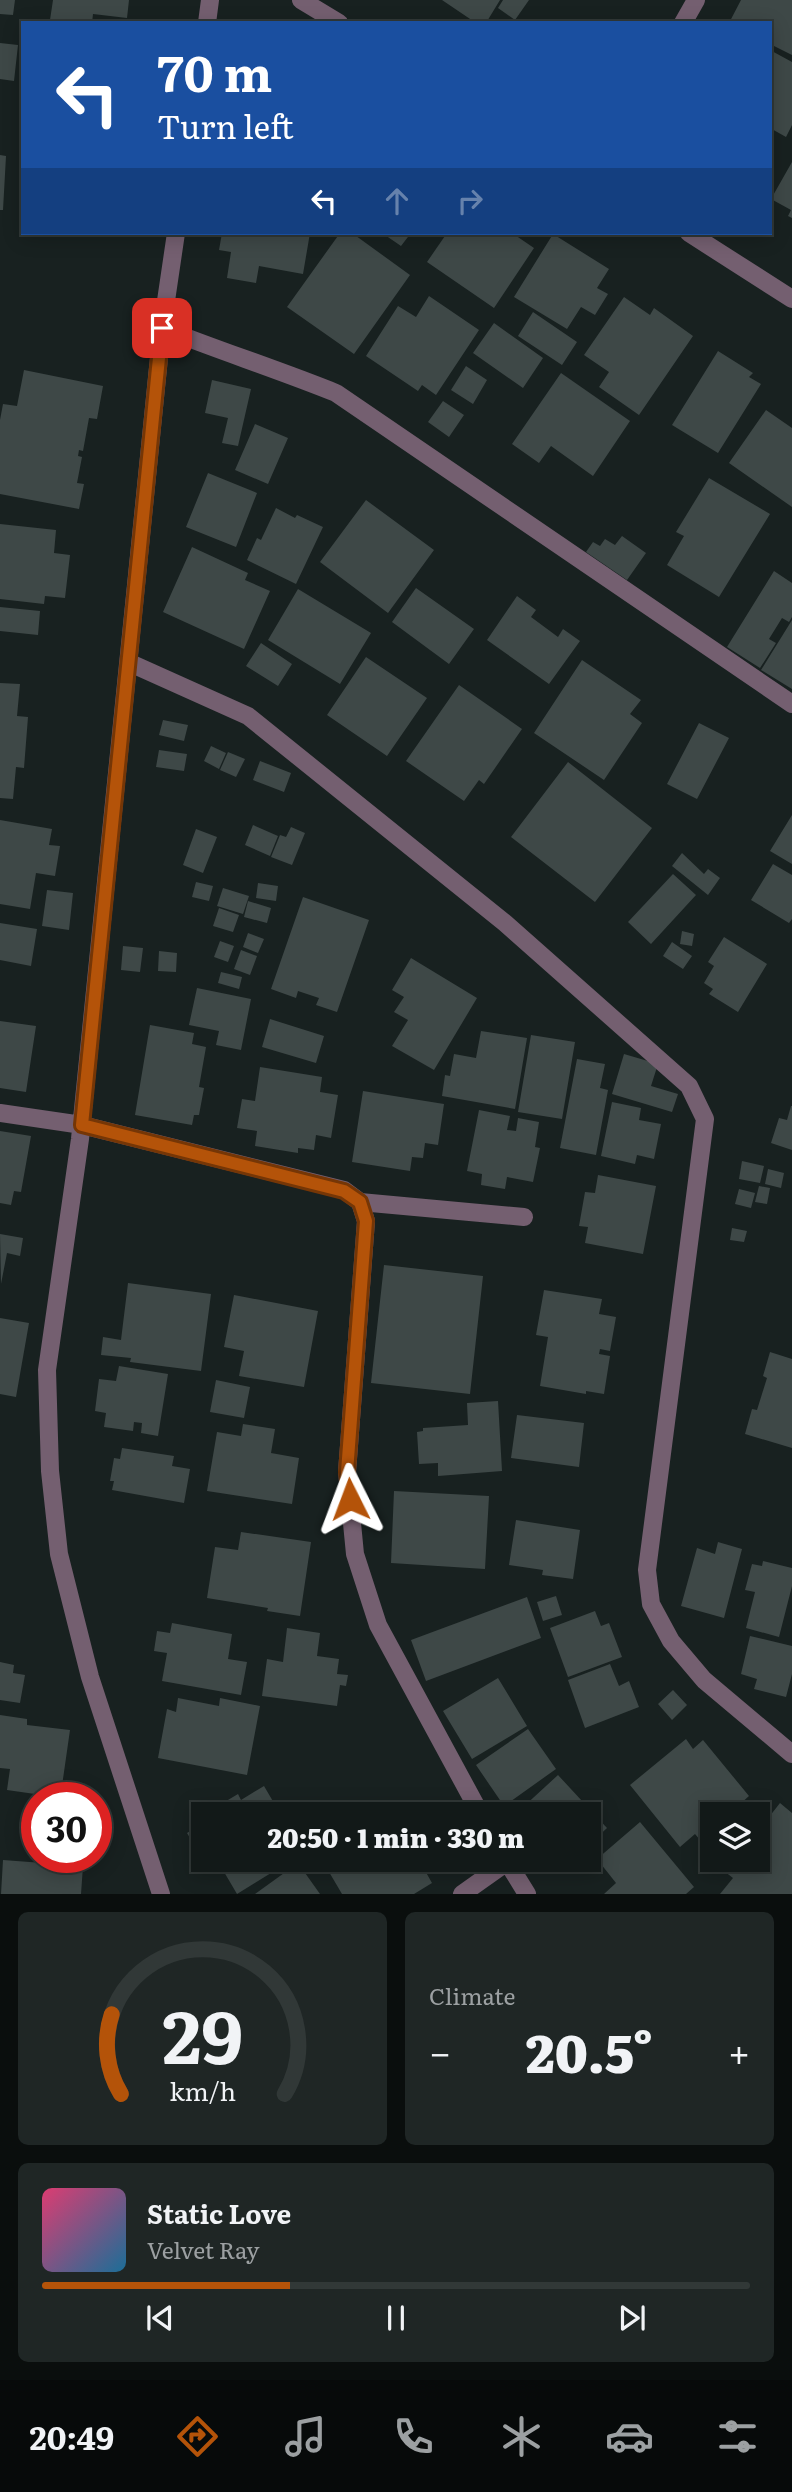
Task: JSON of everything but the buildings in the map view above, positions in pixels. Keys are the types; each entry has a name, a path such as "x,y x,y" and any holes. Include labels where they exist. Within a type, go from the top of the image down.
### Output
{"street":[{"path":"206,21 210,0"},
{"path":"300,0 336,21"},
{"path":"685,21 696,0"},
{"path":"161,1894 90,1677 58,1554 51,1485 47,1370 82,1125 162,328 176,235"},
{"path":"692,235 792,299"},
{"path":"162,328 336,393 792,704"},
{"path":"130,663 247,716 505,923 689,1086 705,1119 647,1570 651,1604 671,1641 704,1680 792,1754"},
{"path":"0,1113 82,1125 344,1191 360,1202 524,1217"},
{"path":"360,1202 366,1221 347,1472 355,1554 378,1625 474,1802"},
{"path":"462,1894 491,1872"},
{"path":"513,1872 527,1894"}],"route":[{"path":"162,328 82,1125 344,1191 360,1202 366,1221 347,1472 350,1499"}]}
